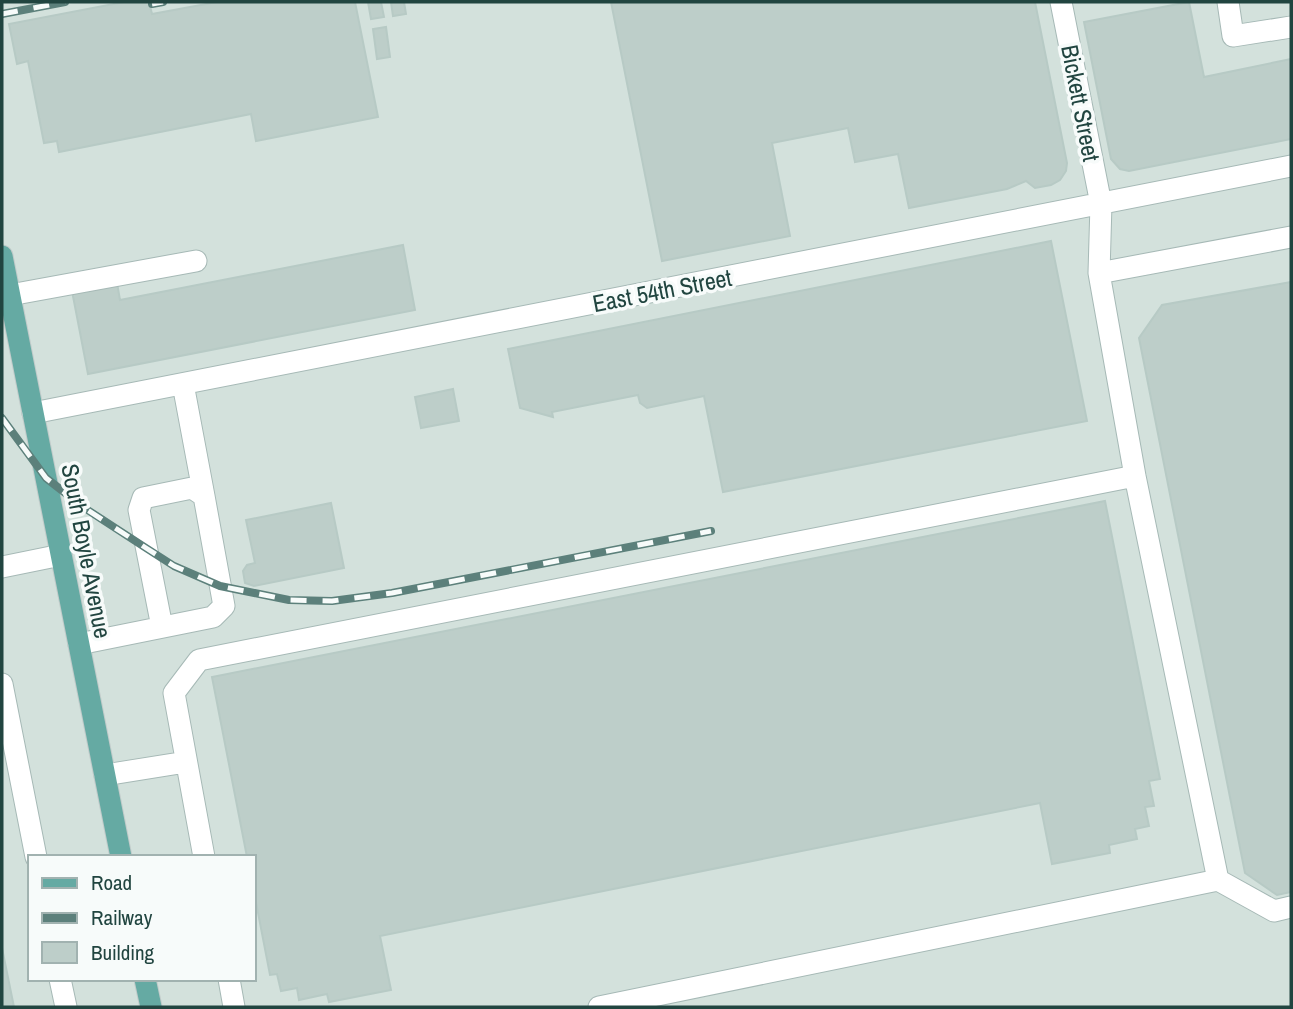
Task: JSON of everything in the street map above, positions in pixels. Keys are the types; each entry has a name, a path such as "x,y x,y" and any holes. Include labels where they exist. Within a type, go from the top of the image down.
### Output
{"main road":[{"name":"South Boyle Avenue","path":"2,256 121,855"},
{"path":"145,981 150,1007"}],"street":[{"name":"Bickett Street","path":"1065,2 1101,204 1099,273 1135,476 1219,880"},
{"path":"1228,2 1233,36 1291,27"},
{"name":"East 54th Street","path":"33,413 1291,166"},
{"path":"1099,273 1291,237"},
{"path":"10,295 196,261"},
{"path":"79,644 214,617 224,606 183,384"},
{"path":"205,855 174,694 199,660 1135,476"},
{"path":"162,627 139,510 143,498 192,488 204,496"},
{"path":"2,567 61,555"},
{"path":"2,684 36,855"},
{"path":"104,775 186,762"},
{"path":"599,1007 1219,880 1275,911 1291,907"},
{"path":"60,981 66,1007"},
{"path":"229,981 234,1007"}],"shaded area":[{"path":"2,2 1291,2 1291,1007 2,1007"}],"building":[{"path":"124,2 149,2 152,14 217,2 355,2 378,117 256,141 251,114 59,152 57,141 44,143 28,61 17,64 9,24"},
{"path":"368,2 381,2 384,17 371,19"},
{"path":"391,2 404,2 406,14 393,16"},
{"path":"611,2 1035,2 1067,163 1066,171 1060,180 1051,185 1035,188 1026,181 1007,189 909,208 898,154 855,162 848,128 772,143 790,236 662,261"},
{"path":"1189,2 1204,77 1291,59 1291,139 1129,171 1120,169 1111,159 1084,22"},
{"path":"386,27 390,57 377,59 373,29"},
{"path":"1051,241 1087,421 723,492 704,396 647,408 640,403 638,395 552,412 553,417 520,408 508,349"},
{"path":"403,245 415,310 88,374 72,291 117,283 120,300"},
{"path":"1291,282 1291,892 1277,895 1245,873 1139,338 1162,305"},
{"path":"453,389 459,421 421,428 415,397"},
{"path":"1105,501 1160,779 1149,781 1154,806 1145,807 1149,826 1135,829 1137,839 1109,845 1110,853 1052,864 1040,803 380,936 391,990 329,1002 327,994 299,1000 297,988 281,991 277,974 270,975 256,902 256,855 247,855 212,677"},
{"path":"331,503 344,568 254,586 245,583 243,571 247,565 255,563 246,520"},
{"path":"2,948 14,1007 2,1007"}],"railway":[{"path":"2,14 65,2"},
{"path":"152,4 163,2"},
{"path":"2,418 46,478 83,507 174,566 220,586 289,600 332,601 392,593 711,531"}]}
